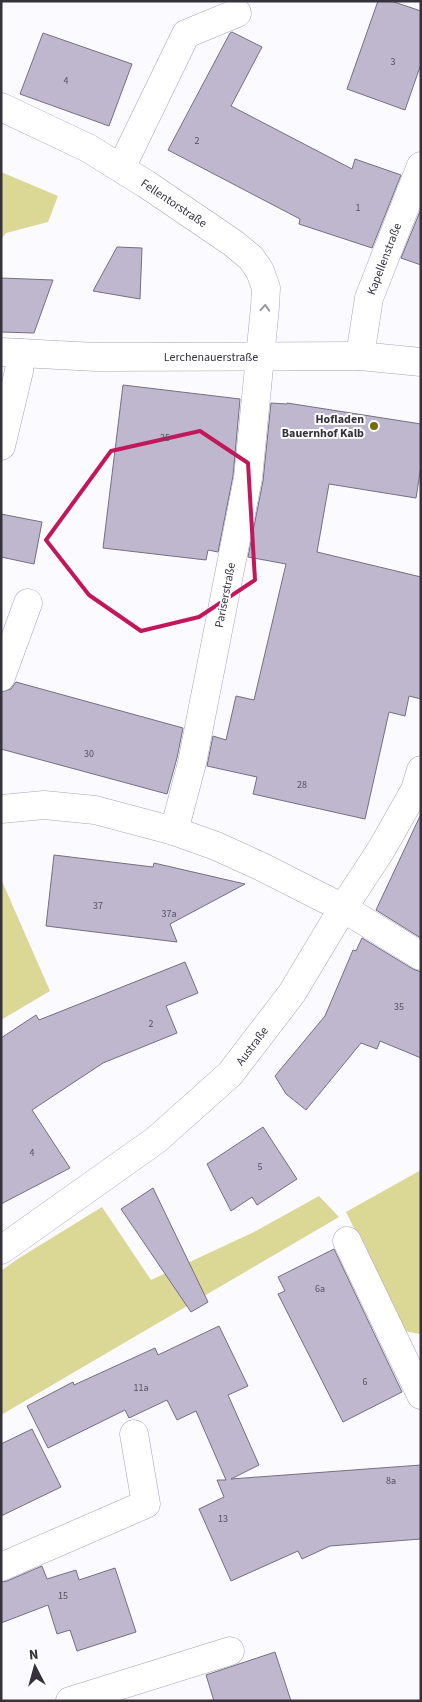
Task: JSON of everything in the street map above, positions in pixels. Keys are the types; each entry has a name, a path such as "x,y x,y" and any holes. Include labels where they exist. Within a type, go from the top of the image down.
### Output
{"street":[{"path":"121,168 186,34 237,14"},
{"name":"Fellentorstraße","path":"1,107 88,148 146,184 233,243 251,258 260,271 266,288 260,356"},
{"name":"Kapellenstraße","path":"360,356 369,298 421,166"},
{"path":"1,446 19,371 11,352"},
{"name":"Lerchenauerstraße","path":"11,352 96,357 360,356 421,362"},
{"name":"Pariserstraße","path":"174,831 192,763 248,478 260,356"},
{"path":"1,677 28,603"},
{"name":"Austraße","path":"1,1250 156,1140 230,1074 292,993 343,908 386,842 414,790 421,770"},
{"path":"1,809 44,805 94,810 174,831 216,846 260,866 343,908 421,956"},
{"path":"346,1241 421,1395"},
{"path":"1,1567 146,1504 134,1434"},
{"path":"70,1701 230,1651"}],"highlighted area":[{"path":"200,431 248,463 255,580 199,617 141,631 89,595 46,540 111,451"}],"shaded area":[{"path":"1,172 58,196 48,222 6,233 1,239"},
{"path":"1,879 50,991 1,1020"},
{"path":"421,1170 421,1333 419,1334 405,1331 346,1212"},
{"path":"319,1196 339,1217 1,1415 1,1271 16,1260 102,1207 151,1280 254,1232"}],"building":[{"path":"378,1 391,1 421,11 421,64 405,110 347,89"},
{"path":"232,32 262,47 231,106 352,169 355,159 401,175 372,248 299,224 300,219 168,150"},
{"path":"43,33 132,64 109,126 20,94"},
{"path":"421,209 421,265 401,258"},
{"path":"117,247 142,248 140,299 93,291"},
{"path":"1,278 53,280 34,333 1,332"},
{"path":"123,385 240,399 233,476 218,552 208,550 206,560 103,548"},
{"path":"271,403 287,403 421,424 421,466 416,498 329,484 317,552 421,577 421,699 409,696 405,716 389,712 365,819 253,794 257,777 207,766 213,736 226,740 236,696 254,700 286,564 248,557 263,481"},
{"path":"1,514 42,522 34,564 1,557"},
{"path":"16,682 183,728 167,794 1,749 1,692 11,689"},
{"path":"421,814 421,938 376,910"},
{"path":"54,855 153,867 154,863 245,884 170,924 177,942 46,926"},
{"path":"362,938 421,972 421,1058 380,1041 377,1049 361,1043 306,1110 286,1094 275,1076 325,1016 353,950 356,951"},
{"path":"185,962 198,993 166,1006 177,1033 103,1063 32,1110 70,1168 1,1204 1,1038 36,1015 39,1020"},
{"path":"263,1127 297,1179 257,1205 252,1197 231,1211 207,1164"},
{"path":"153,1188 208,1302 191,1312 121,1209"},
{"path":"334,1249 402,1392 343,1422 278,1294 285,1291 278,1277"},
{"path":"219,1326 248,1386 228,1395 259,1465 231,1479 421,1465 421,1539 330,1546 302,1559 298,1551 231,1581 199,1509 224,1497 217,1480 226,1480 196,1411 177,1420 167,1400 129,1418 125,1410 48,1448 27,1406 73,1382 74,1385 155,1348 158,1355"},
{"path":"32,1429 61,1487 1,1516 1,1444"},
{"path":"42,1566 47,1579 76,1570 79,1580 115,1568 136,1632 77,1651 70,1630 57,1634 48,1605 1,1623 1,1582"},
{"path":"275,1652 291,1701 214,1701 206,1675"}],"place":[{"name":"Hofladen Bauernhof Kalb","path":"374,426"}]}
